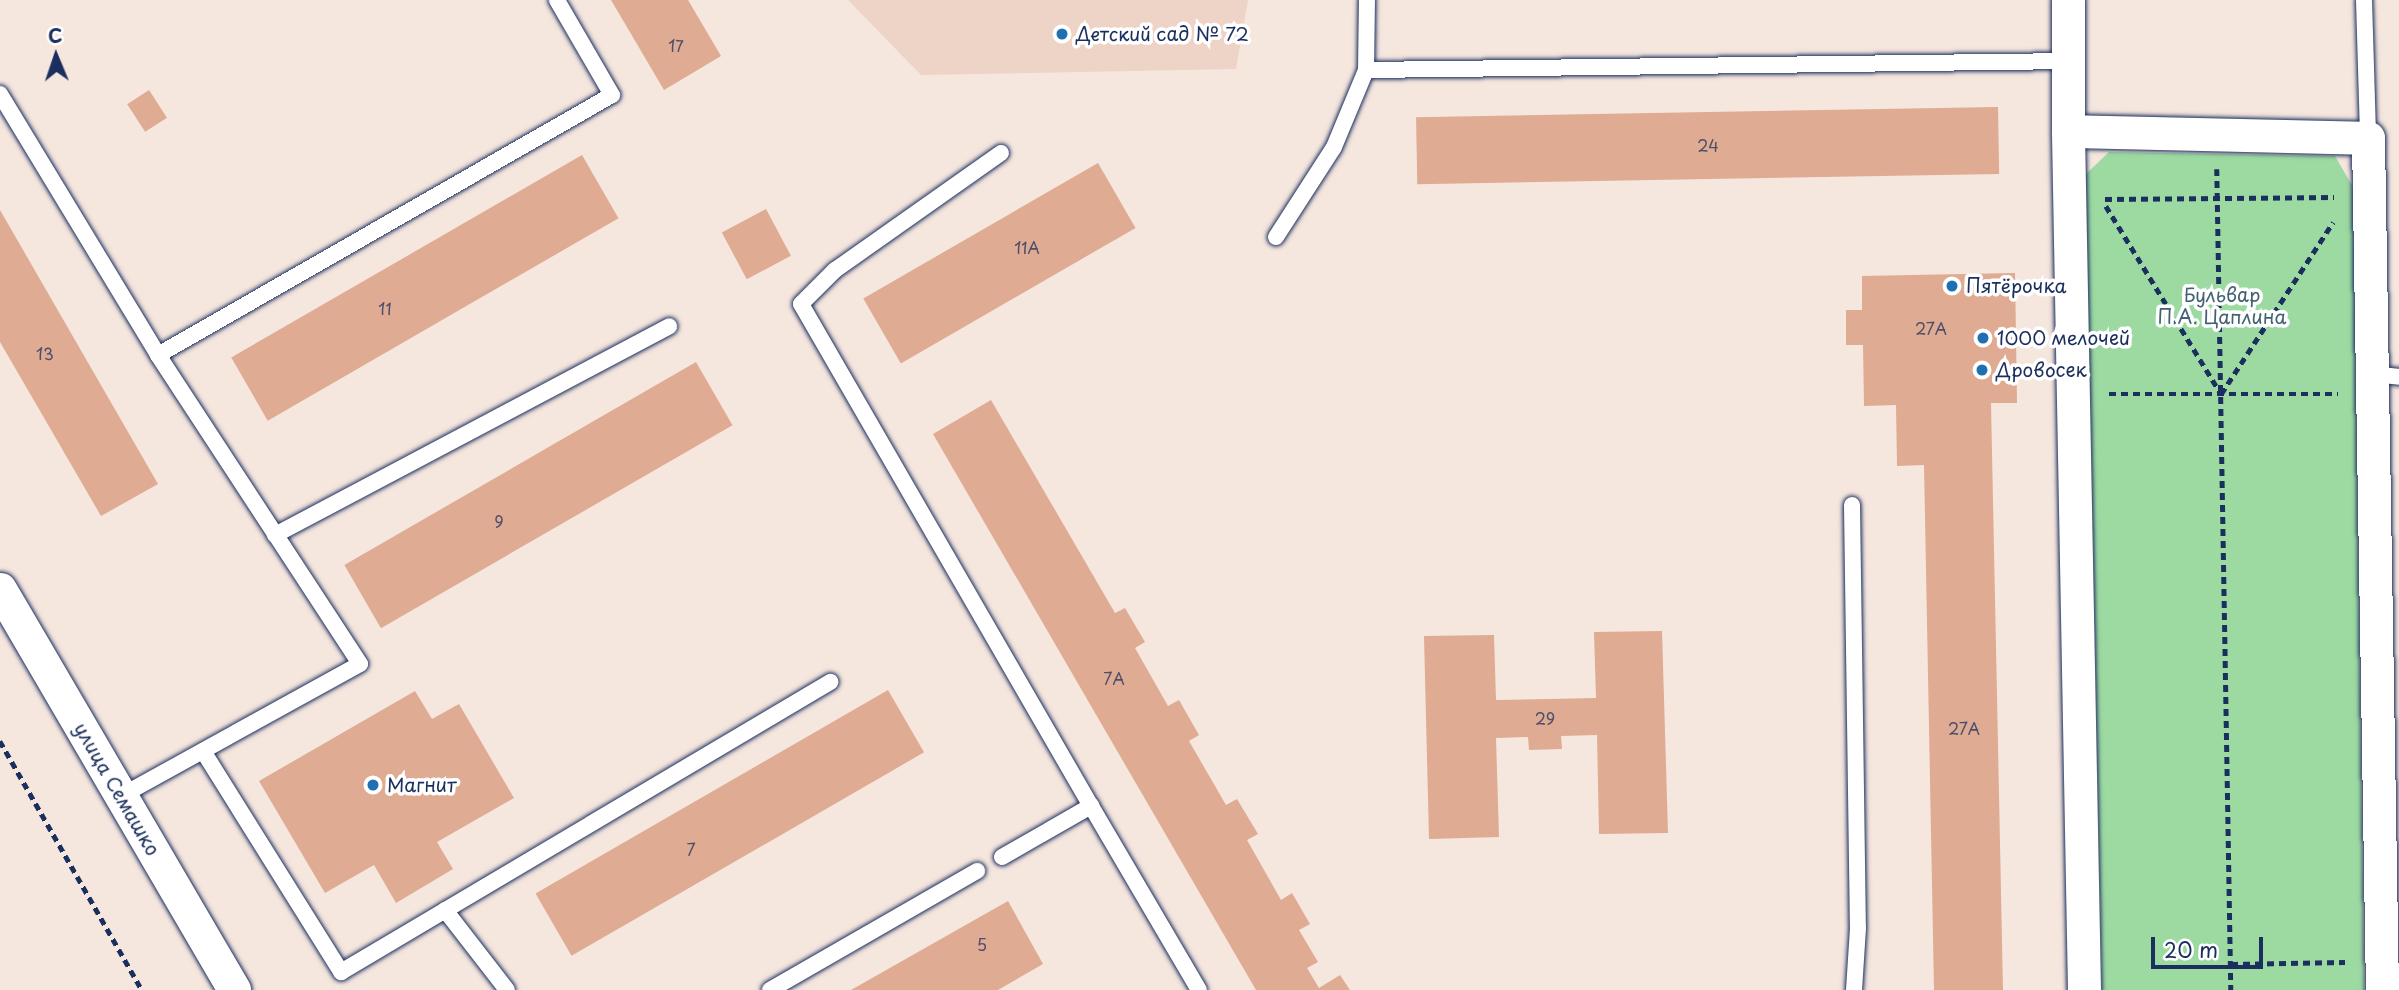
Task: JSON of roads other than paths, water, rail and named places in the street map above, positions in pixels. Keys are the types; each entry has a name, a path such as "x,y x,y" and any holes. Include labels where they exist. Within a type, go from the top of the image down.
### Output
{"street":[{"path":"2068,0 2069,200 2084,990"},
{"path":"2068,131 2368,138 2359,197 2381,381 2382,975"},
{"name":"улица Семашко","path":"0,589 234,990"}],"lane":[{"path":"158,355 612,95 557,0"},
{"path":"1276,237 1334,147 1366,70 1367,0"},
{"path":"2364,0 2368,138"},
{"path":"1366,70 2068,61"},
{"path":"0,94 158,355 360,664 121,796"},
{"path":"1001,153 835,270 801,304 1199,990"},
{"path":"275,535 669,326"},
{"path":"1852,505 1858,928 1854,990"},
{"path":"203,751 341,972 830,682"},
{"path":"1002,857 1091,806"},
{"path":"770,990 977,871"},
{"path":"445,911 507,990"}],"place":[{"name":"Детский сад № 72","path":"1062,34"},
{"name":"Пятёрочка","path":"1952,286"},
{"name":"1000 мелочей","path":"1983,338"},
{"name":"Дровосек","path":"1982,370"},
{"name":"Магнит","path":"373,785"}],"park label":[{"name":"Бульвар П.А. Цаплина","path":"2222,306"}]}
